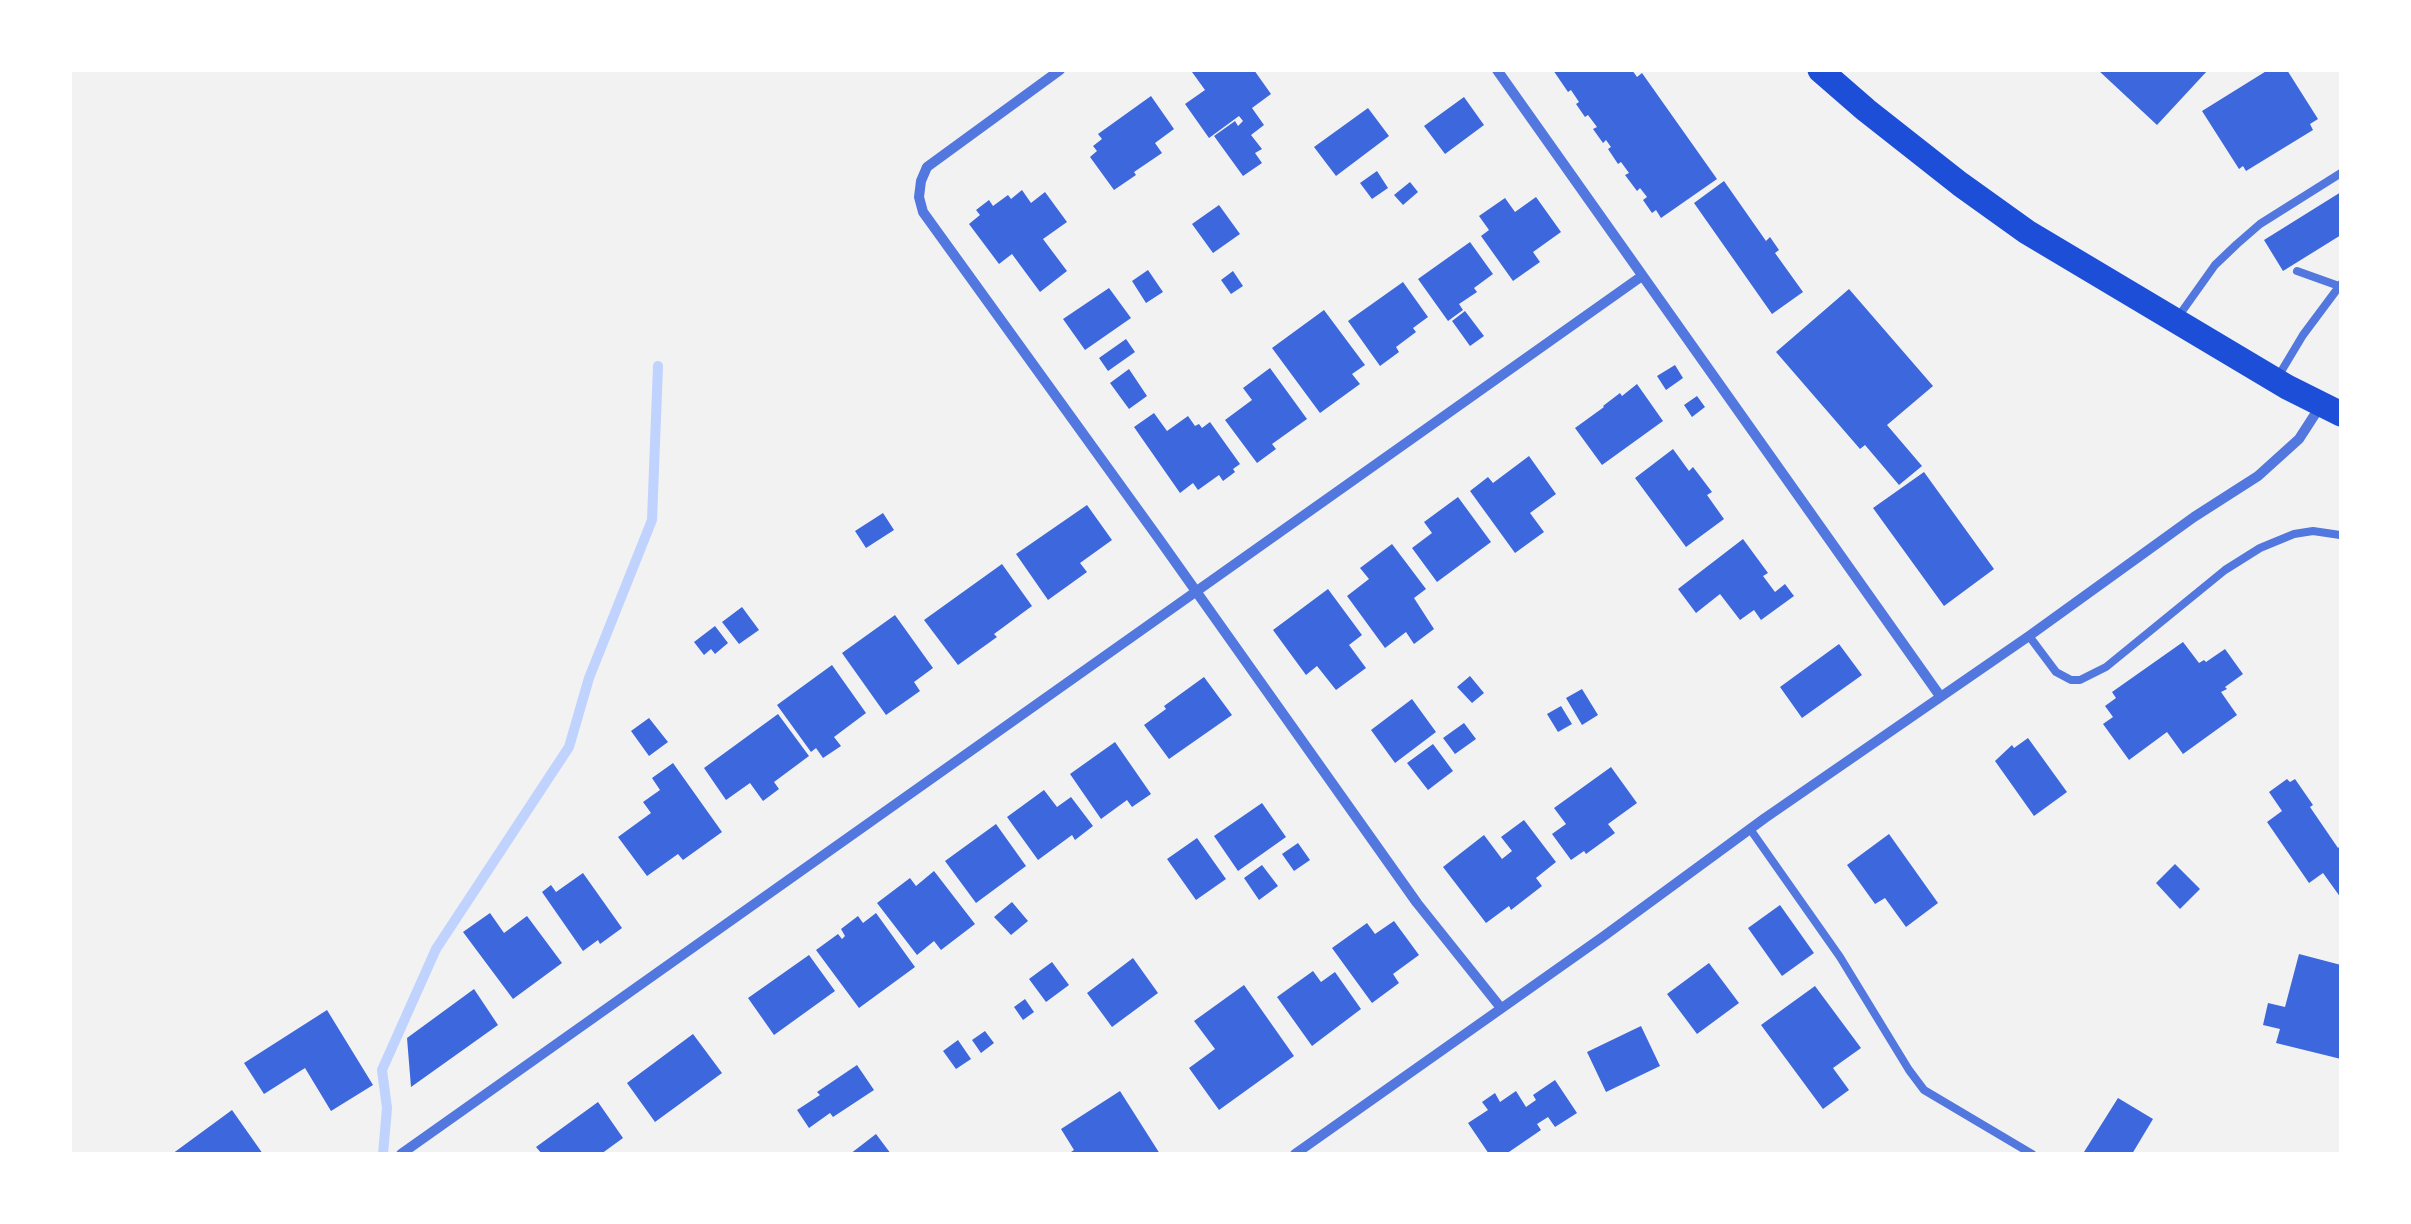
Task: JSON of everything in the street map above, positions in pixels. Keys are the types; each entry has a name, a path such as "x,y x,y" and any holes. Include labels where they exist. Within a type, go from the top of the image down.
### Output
{"main road":[{"path":"1820,70 1960,184 2027,232 2276,381 2331,409"}],"street":[{"path":"1060,70 928,167 919,197 923,212 1417,904 1501,1008"},
{"path":"1497,70 1940,696"},
{"path":"400,1154 1642,276"},
{"path":"1295,1154 1750,829 2258,476 2290,450 2308,426 2331,409"}],"lane":[{"path":"2176,321 2215,265 2237,244 2260,224 2341,173"},
{"path":"2276,381 2303,335 2340,285 2296,271"},
{"path":"2029,636 2056,672 2080,680 2106,666 2225,570 2260,548 2294,534 2341,535"},
{"path":"1750,829 1840,956 1924,1090 2032,1154"}],"building":[{"path":"1254,70 1271,94 1252,108 1264,125 1251,135 1262,149 1255,153 1262,163 1243,176 1214,136 1235,121 1238,126 1243,121 1239,116 1209,138 1185,104 1205,90 1192,72"},
{"path":"1553,70 1632,70 1637,77 1642,73 1717,179 1661,218 1656,210 1652,213 1643,200 1647,197 1625,175 1629,173 1621,162 1618,164 1608,149 1611,147 1606,140 1603,143 1593,129 1597,127 1588,115 1585,117 1571,90 1568,92"},
{"path":"2098,70 2208,70 2157,125"},
{"path":"2268,70 2287,70 2318,119 2310,124 2313,130 2246,171 2243,166 2239,169 2202,111"},
{"path":"1151,96 1174,129 1155,143 1162,153 1114,190 1090,157 1097,151 1093,146 1102,139 1098,134"},
{"path":"1464,97 1484,125 1445,154 1424,126"},
{"path":"1368,108 1389,136 1336,176 1314,147"},
{"path":"1377,171 1388,188 1372,199 1360,183"},
{"path":"1724,181 1766,241 1770,237 1779,250 1775,253 1803,292 1772,314 1694,203"},
{"path":"1410,182 1418,192 1403,205 1394,195"},
{"path":"1022,190 1031,203 1045,192 1067,222 1043,239 1067,271 1040,292 1012,254 999,264 969,224 980,215 976,210 989,200 993,206"},
{"path":"2341,192 2341,235 2283,271 2264,240"},
{"path":"1536,197 1561,232 1533,252 1540,262 1513,281 1481,236 1489,230 1479,216 1505,198 1515,212"},
{"path":"1219,205 1240,234 1213,253 1192,224"},
{"path":"1470,242 1493,274 1474,288 1477,292 1459,304 1463,310 1448,321 1418,279"},
{"path":"1148,270 1163,292 1146,303 1132,281"},
{"path":"1233,271 1243,286 1231,294 1221,280"},
{"path":"1403,282 1428,317 1396,347 1399,352 1380,366 1348,321"},
{"path":"1109,288 1131,318 1085,350 1063,319"},
{"path":"1849,289 1933,386 1887,425 1922,466 1899,485 1865,445 1860,449 1776,352"},
{"path":"1324,310 1365,365 1352,374 1360,384 1320,413 1272,348"},
{"path":"1465,311 1484,336 1470,346 1452,321"},
{"path":"1126,339 1135,352 1108,371 1099,358"},
{"path":"1675,365 1683,378 1666,390 1657,376"},
{"path":"1270,368 1307,419 1272,444 1276,449 1257,463 1225,420 1252,400 1243,388"},
{"path":"1129,369 1147,396 1129,409 1110,383"},
{"path":"1637,384 1663,421 1602,465 1575,428"},
{"path":"1697,396 1705,407 1692,417 1684,405"},
{"path":"1154,413 1167,431 1188,416 1195,426 1199,424 1202,428 1210,422 1240,464 1233,469 1235,472 1223,481 1219,475 1198,490 1193,483 1180,493 1134,427"},
{"path":"1673,449 1712,492 1707,495 1724,519 1686,547 1635,478"},
{"path":"1529,456 1556,494 1530,513 1544,532 1515,553 1470,491 1488,477 1493,483"},
{"path":"1924,472 1994,569 1944,606 1873,508"},
{"path":"1458,497 1491,542 1437,582 1412,548 1432,533 1424,522"},
{"path":"1087,505 1112,540 1080,563 1087,572 1048,600 1016,554"},
{"path":"883,513 894,530 866,548 855,531"},
{"path":"1743,539 1768,573 1763,576 1775,592 1785,584 1794,596 1761,620 1754,610 1740,620 1720,594 1696,613 1678,589"},
{"path":"1392,544 1426,589 1414,598 1434,629 1414,644 1406,632 1385,648 1347,596 1369,579 1360,568"},
{"path":"1002,564 1032,606 958,665 924,620"},
{"path":"1328,589 1362,635 1349,645 1366,668 1336,690 1317,666 1306,675 1273,630"},
{"path":"742,607 759,630 739,644 722,622"},
{"path":"895,615 933,668 914,682 920,691 886,715 842,653"},
{"path":"715,626 728,643 715,654 711,649 704,655 694,642"},
{"path":"2183,642 2199,663 2225,649 2243,674 2221,692 2237,715 2183,754 2167,732 2129,760 2103,724 2113,717 2105,706 2116,698 2112,692"},
{"path":"1839,644 1862,675 1802,718 1780,687"},
{"path":"832,665 866,713 834,737 841,746 823,758 816,748 811,752 777,705"},
{"path":"1470,676 1484,693 1472,703 1457,687"},
{"path":"1204,677 1232,715 1169,759 1144,725"},
{"path":"1582,689 1598,715 1582,725 1566,698"},
{"path":"1412,699 1436,732 1395,763 1371,730"},
{"path":"1561,706 1572,724 1558,732 1547,714"},
{"path":"778,714 809,756 774,782 779,789 763,801 750,783 726,800 704,768"},
{"path":"649,718 668,742 649,756 631,731"},
{"path":"1464,723 1476,739 1455,754 1443,738"},
{"path":"2028,738 2067,792 2034,816 1995,761 2012,745 2014,748"},
{"path":"1115,742 1151,794 1132,807 1127,800 1101,819 1070,774"},
{"path":"1433,744 1453,771 1428,790 1407,763"},
{"path":"673,763 722,832 683,860 678,854 647,876 618,837 651,813 643,802 660,790 652,778"},
{"path":"1611,767 1637,803 1608,824 1615,833 1571,860 1552,834 1566,824 1554,808"},
{"path":"2287,779 2295,779 2338,848 2341,845 2341,898 2323,873 2309,883 2267,822 2282,811 2269,792"},
{"path":"1044,790 1057,807 1071,797 1093,826 1075,840 1072,835 1038,860 1007,817"},
{"path":"1262,803 1286,837 1238,871 1214,836"},
{"path":"1524,820 1556,862 1536,878 1542,886 1486,923 1443,867 1484,835 1502,859 1512,851 1501,837"},
{"path":"996,824 1026,866 976,903 945,861"},
{"path":"1889,834 1938,903 1906,927 1885,898 1875,904 1847,865"},
{"path":"1197,838 1226,879 1196,900 1167,859"},
{"path":"1298,843 1310,860 1294,871 1282,854"},
{"path":"2175,864 2200,889 2180,909 2156,883"},
{"path":"1262,865 1278,886 1259,900 1244,878"},
{"path":"934,871 975,924 941,950 934,941 917,955 877,903 910,878 916,886"},
{"path":"583,873 622,928 583,951 542,892 551,885 556,892"},
{"path":"1012,902 1028,921 1011,935 994,917"},
{"path":"1780,905 1814,953 1782,976 1748,928"},
{"path":"490,913 504,933 527,916 562,963 513,999 463,932"},
{"path":"876,913 915,967 859,1008 816,950 838,934 842,939 845,936 841,929 858,916 863,923"},
{"path":"1394,921 1419,955 1393,974 1399,983 1372,1003 1332,948 1367,923 1375,934"},
{"path":"2299,954 2341,965 2341,1059 2276,1043 2280,1029 2263,1025 2268,1003 2285,1007"},
{"path":"809,955 835,991 774,1035 748,998"},
{"path":"1133,958 1158,993 1112,1027 1087,993"},
{"path":"1052,962 1069,985 1046,1002 1029,979"},
{"path":"1709,963 1739,1003 1697,1034 1667,994"},
{"path":"1313,971 1321,982 1335,972 1361,1009 1312,1046 1277,997"},
{"path":"1244,985 1294,1056 1219,1110 1189,1068 1215,1049 1194,1021"},
{"path":"1815,986 1861,1048 1833,1068 1849,1090 1823,1109 1761,1025"},
{"path":"474,989 498,1025 411,1087 407,1038"},
{"path":"1025,999 1034,1012 1023,1020 1014,1007"},
{"path":"327,1010 373,1085 331,1111 305,1068 264,1094 244,1063"},
{"path":"1641,1026 1660,1066 1606,1092 1587,1052"},
{"path":"985,1031 994,1043 981,1053 972,1040"},
{"path":"693,1034 722,1073 655,1122 627,1083"},
{"path":"958,1040 971,1059 956,1069 943,1051"},
{"path":"857,1065 874,1090 809,1128 797,1110"},
{"path":"1555,1080 1577,1113 1555,1127 1548,1117 1537,1124 1541,1130 1506,1154 1489,1154 1468,1123 1488,1110 1482,1102 1495,1093 1500,1102 1516,1091 1526,1107 1536,1100 1533,1095"},
{"path":"1120,1091 1160,1154 1068,1154 1074,1150 1061,1129"},
{"path":"2118,1098 2153,1119 2132,1154 2087,1154 2084,1152"},
{"path":"598,1102 623,1138 601,1154 542,1154 536,1147"},
{"path":"232,1110 263,1154 172,1154"},
{"path":"876,1134 891,1154 850,1154"}],"waterway":[{"path":"383,1154 387,1108 382,1070 436,949 569,747 589,678 652,520 658,366"}]}
